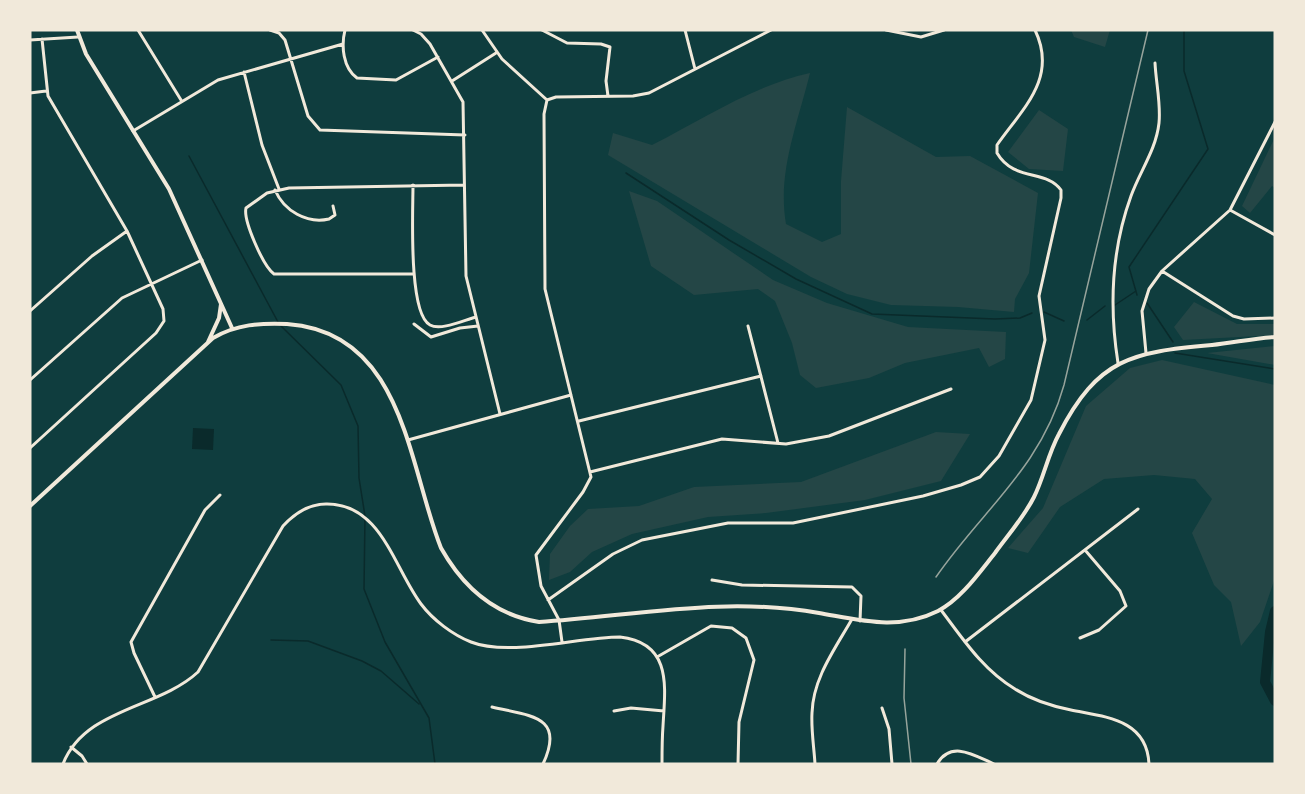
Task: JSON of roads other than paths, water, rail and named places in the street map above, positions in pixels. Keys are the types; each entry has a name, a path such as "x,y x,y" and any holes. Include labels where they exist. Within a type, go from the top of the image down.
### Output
{"street":[{"path":"77,30 78,37 169,189 232,328"},
{"path":"138,30 181,100"},
{"path":"270,30 279,33 285,40 308,116 320,130 465,135"},
{"path":"345,30 343,44 351,72 362,79 396,80 438,57"},
{"path":"412,30 426,38 463,102 465,266 500,414"},
{"path":"482,30 496,53 547,100"},
{"path":"543,30 567,43 602,44 610,47 607,76 608,96"},
{"path":"685,30 696,69"},
{"path":"547,100 556,97 649,93 771,30"},
{"path":"886,30 921,37 944,30"},
{"path":"548,600 613,554 642,540 728,523 793,523 913,498 970,482 994,462 1031,400 1045,340 1039,296 1061,198 1061,190 1055,183 1016,172 997,153 997,145 1029,104 1038,84 1043,51 1035,30"},
{"path":"30,40 78,37"},
{"path":"30,448 162,326 165,315 127,231 46,91 42,39"},
{"path":"133,131 181,100 218,80 343,44"},
{"path":"452,81 496,53"},
{"path":"1118,363 1111,313 1113,273 1131,194 1149,160 1158,131 1160,113 1155,63"},
{"path":"244,72 262,145 277,190 288,208 307,219 329,219 335,215 333,206"},
{"path":"30,93 46,91"},
{"path":"547,100 544,114 545,289 590,472 589,484 537,555 537,570 548,600 559,620 562,642"},
{"path":"1146,353 1142,321 1144,300 1162,271 1230,210 1275,122"},
{"path":"412,185 414,274 422,315 428,324 440,326 476,317"},
{"path":"414,274 274,274 264,262 245,212 253,201 277,190 464,185"},
{"path":"1230,210 1275,235"},
{"path":"30,311 92,256 127,231"},
{"path":"30,380 111,306 151,283 202,260"},
{"path":"1162,271 1233,316 1244,319 1275,318"},
{"path":"207,343 219,318 221,303"},
{"path":"30,506 207,343 232,328 258,324 295,325 309,327 335,338 362,358 384,383 399,412 437,539 461,579 486,602 516,617 539,622 729,604 782,607 860,621 902,623 941,610 965,589 1026,511 1040,484 1050,452 1077,404 1097,377 1118,363 1146,353 1275,338"},
{"path":"414,324 431,338 460,328 478,326"},
{"path":"748,326 778,443"},
{"path":"578,422 761,376"},
{"path":"590,472 722,439 793,443 840,433 951,389"},
{"path":"408,440 572,395"},
{"path":"155,697 131,642 205,510 220,495"},
{"path":"63,764 71,747 94,726 183,684 198,672 283,526 303,509 323,504 347,507 371,522 422,605 461,637 477,644 495,647 628,638 642,644 657,657 665,680 662,764"},
{"path":"965,642 1138,509"},
{"path":"1080,638 1099,630 1126,606 1120,591 1085,550"},
{"path":"712,580 742,585 852,587 861,596 860,621"},
{"path":"941,610 994,675 1034,699 1055,707 1113,718 1129,725 1141,739 1149,764"},
{"path":"815,764 812,713 816,688 832,653 852,619"},
{"path":"657,657 711,626 725,626 746,638 754,660 739,722 738,764"},
{"path":"492,707 531,717 543,723 550,733 552,743 543,764"},
{"path":"614,711 632,708 664,711"},
{"path":"882,708 889,729 892,764"},
{"path":"71,747 82,756 87,764"},
{"path":"937,764 945,754 960,750 994,764"}],"waterway":[{"path":"1137,295 1129,267 1208,149 1184,71 1184,30"},
{"path":"189,156 278,322"},
{"path":"626,173 729,240 796,279 872,314 995,319 1020,318 1032,313"},
{"path":"1115,305 1136,291"},
{"path":"1147,303 1173,342"},
{"path":"1087,320 1105,306"},
{"path":"1044,312 1064,321"},
{"path":"281,326 341,385 358,426 359,478 365,516 364,589 385,642 429,718 435,764"},
{"path":"1175,353 1275,369"},
{"path":"1275,611 1270,632 1265,682 1275,701"},
{"path":"271,640 308,641 362,661 381,671 419,704"}],"railway":[{"path":"936,577 1026,465 1054,414 1064,385 1148,30"},
{"path":"905,649 904,698 911,764"}]}
